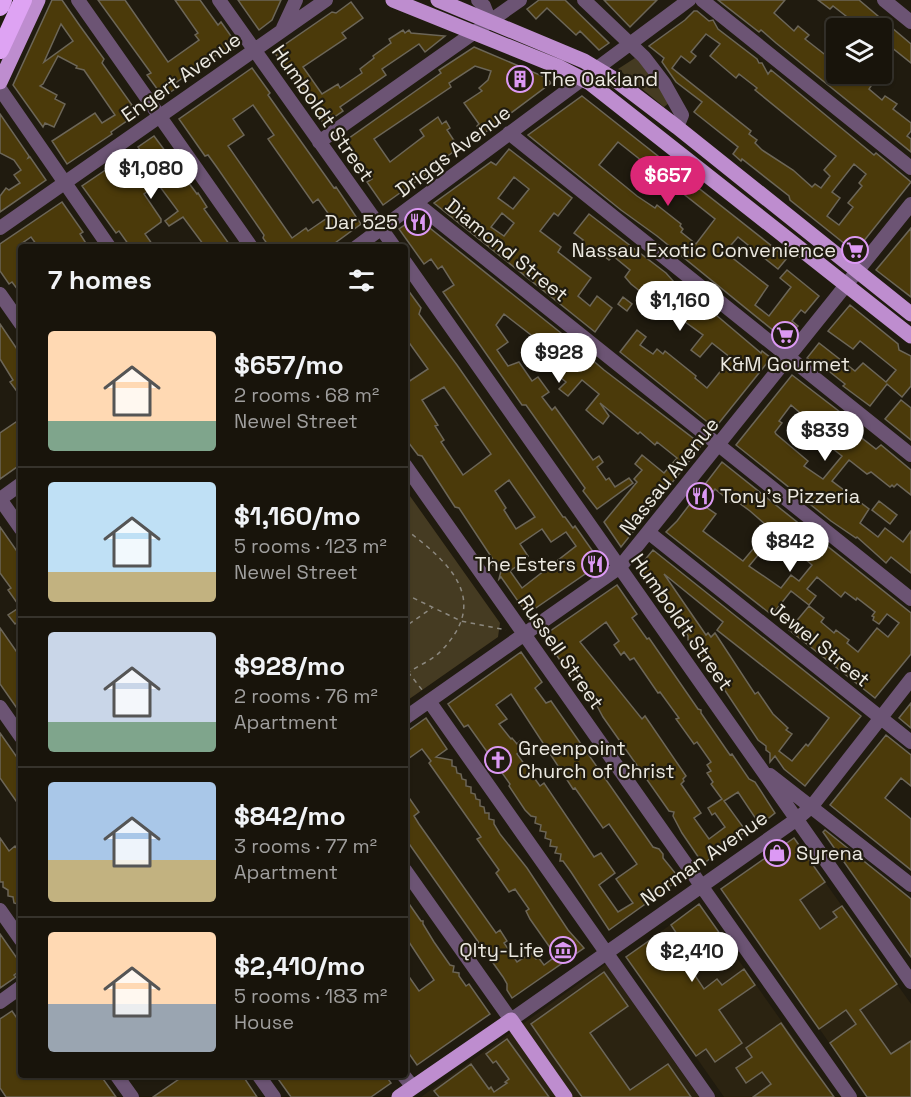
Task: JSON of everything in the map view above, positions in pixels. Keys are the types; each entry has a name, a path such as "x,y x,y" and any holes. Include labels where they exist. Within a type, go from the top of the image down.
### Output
{"highway":[{"path":"0,7 3,0"},
{"path":"0,50 23,0"}],"main road":[{"path":"0,81 38,0"},
{"path":"393,0 559,67 582,79 640,121 911,336"},
{"path":"438,0 548,44 614,79 911,314"},
{"path":"511,1020 565,1097"},
{"name":"Norman Avenue","path":"399,1097 511,1020"}],"street":[{"path":"78,0 249,244"},
{"name":"Humboldt Street","path":"219,0 392,244"},
{"path":"283,30 296,0"},
{"name":"Engert Avenue","path":"0,228 326,0"},
{"path":"478,0 484,6 490,21"},
{"path":"319,142 520,0"},
{"path":"585,0 644,57 664,83 682,115 677,127"},
{"name":"Driggs Avenue","path":"360,244 689,0"},
{"path":"702,0 911,168"},
{"path":"884,0 911,22"},
{"path":"0,89 107,244"},
{"path":"509,133 911,455"},
{"name":"Diamond Street","path":"416,203 911,599"},
{"name":"Nassau Avenue","path":"408,715 426,696 524,634 620,567 911,204"},
{"name":"Humboldt Street","path":"408,266 911,982"},
{"path":"0,294 18,320"},
{"name":"Russell Street","path":"408,469 850,1097"},
{"path":"18,486 0,499 18,526"},
{"name":"Jewel Street","path":"648,532 911,742"},
{"name":"Norman Avenue","path":"511,1020 812,806 911,679"},
{"path":"426,696 708,1097"},
{"path":"0,707 18,733"},
{"name":"Humboldt Street","path":"760,768 812,806 911,885"},
{"path":"408,874 511,1020"},
{"path":"0,910 18,935"},
{"path":"0,1002 18,989"},
{"path":"118,1078 132,1097"},
{"path":"260,1078 274,1097"}],"path":[{"path":"408,531 444,561 456,578 464,603 461,621 450,641 439,654 408,672 426,696"},
{"path":"408,596 461,621 510,630"},
{"path":"408,637 409,624 433,608"}],"shaded area":[{"path":"635,58 650,73 669,103 664,107 618,69"},
{"path":"408,493 500,623 498,637 408,700"},
{"path":"794,838 911,1004 911,1095 909,1097 867,1097 722,889"},
{"path":"699,904 835,1097 724,1097 626,957"},
{"path":"606,964 699,1097 421,1097"}],"building":[{"path":"52,0 62,0 104,59 102,63 132,105 128,108 134,116 111,132 112,134 67,164 52,141 95,113 102,123 115,115 84,70 76,68 77,66 58,56 40,86 57,95 55,99 65,104 54,127 45,123 43,127 13,85","holes":["61,24 73,41 44,62"]},
{"path":"98,0 125,0 168,62 199,40 195,35 198,33 175,0 200,0 218,25 221,22 238,46 227,53 221,52 213,57 174,84 175,89 163,97 147,75 151,73"},
{"path":"238,0 281,0 272,20 259,30"},
{"path":"539,0 565,0 609,43 599,50 580,31 576,35 547,8 536,19 527,9"},
{"path":"604,0 657,0 630,27"},
{"path":"718,0 785,0 774,13 794,31 798,26 809,35 805,39 826,55 826,83 761,30 759,32"},
{"path":"818,0 859,0 880,18 848,18 833,6 830,9"},
{"path":"351,2 363,18 342,33 346,38 303,67 322,94 338,84 340,88 362,73 360,69 391,43 389,39 403,30 405,33 409,30 411,33 445,36 425,52 419,44 382,69 386,75 340,107 343,111 324,124 274,52 332,12 336,13"},
{"path":"697,11 709,21 713,20 718,29 757,59 759,63 762,63 768,74 771,70 874,155 876,153 911,182 855,252 790,200 789,196 742,159 741,161 733,154 738,147 694,112 702,102 676,82 662,62 664,58 649,46","holes":["706,34 720,44 710,56 736,78 739,74 757,88 755,90 836,156 824,170 830,176 821,188 815,184 812,187 793,170 762,150 755,143 757,140 749,134 751,131 672,68 681,56 690,63 696,56 691,52","854,164 866,174 859,183 862,186 848,203 853,207 839,225 827,216 840,198 832,192"]},
{"path":"892,28 911,44 911,63 892,48"},
{"path":"474,47 547,78 551,83 483,134 477,126 479,124 464,103 482,91 479,88 488,80 491,71 475,66 449,83 451,87 374,139 390,162 424,136 420,130 438,117 442,124 446,121 450,128 447,130 459,148 383,205 367,182 372,179 345,141 441,73 439,70"},
{"path":"252,68 270,93 268,95 361,224 334,244 267,244 263,238 264,235 216,166 208,155 205,156 179,119","holes":["253,105 274,135 268,139 313,203 318,199 330,216 308,231 306,228 292,238 228,146 244,135 233,119"]},
{"path":"827,84 868,84 871,86 869,89 882,100 885,96 897,104 893,109 911,123 911,131 907,136 911,139 911,152"},
{"path":"582,96 787,258 778,269 738,237 725,252 768,286 755,305 769,316 791,287 780,278 787,270 819,296 805,313 801,310 792,321 798,326 785,340 528,135","holes":["618,142 715,219 696,244 681,232 683,229 681,224 657,205 655,208 637,196 599,165"]},
{"path":"0,114 29,156 28,158 30,157 46,180 0,212 0,196 6,188 9,190 20,183 14,175 21,170 14,160 0,153"},
{"path":"154,136 198,193 207,207 204,209 229,244 203,244 183,217 169,226 165,221 178,211 158,184 144,194 161,219 161,222 145,234 152,244 128,244 119,231 116,233 82,186 107,169 115,180 145,158 138,147"},
{"path":"509,149 572,198 558,216 554,213 540,231 561,247 558,252 591,278 578,296 590,306 597,296 612,308 595,332 434,203 491,162 496,165","holes":["514,177 529,189 513,209 498,198","502,213 514,223 504,236 491,227"]},
{"path":"62,202 83,232 80,234 86,244 36,244 31,237 18,244 18,290 12,282 9,284 0,271 0,244"},
{"path":"589,214 666,273 761,353 762,351 771,358 715,428 620,352 637,330 646,337 640,345 653,354 657,349 663,354 665,351 707,388 731,358 712,343 700,357 691,350 703,335 659,303 661,302 649,292 646,296 631,284 625,277 630,270 613,256 609,260 591,248 588,251 580,244 583,240 574,233"},
{"path":"416,217 604,370 702,445 621,547 604,522 637,482 634,479 642,470 635,464 642,455 664,473 677,458 657,442 655,445 640,432 638,434 600,403 609,416 603,424 594,417 586,410 599,394 582,380 568,396 559,389 566,382 550,369 558,363 546,353 540,342 504,314 496,325 508,342 497,350 508,366 519,362 532,381 538,377 549,392 542,397 552,410 555,407 593,460 599,456 603,462 597,467 606,480 609,478 615,487 629,478 633,483 597,509 583,491 585,488 526,405 522,405 443,292 454,285 442,266 438,269 431,259 424,264 399,229"},
{"path":"911,228 911,297 876,270"},
{"path":"408,290 421,308 419,314 563,517 573,528 575,526 601,563 527,614 501,577 499,579 502,567 491,565 494,561 459,508 455,507 422,456 418,455 408,442 408,382 428,369 408,341","holes":["444,387 491,454 463,475 441,442 444,440 435,426 438,425 422,400","509,480 535,517 516,529 495,491","542,529 551,542 566,532 576,546 522,588 510,571 528,556 520,544"]},
{"path":"623,297 632,304 627,311 618,304"},
{"path":"850,305 898,344 899,350 911,356 911,386 902,397 887,384 870,406 843,386 845,384 816,361 814,363 807,358 819,343 855,371 863,363 886,382 896,370 860,341 853,349 828,331"},
{"path":"0,324 18,351 18,393 10,382 13,380 0,359"},
{"path":"792,375 862,429 858,435 876,449 881,445 911,470 911,495 897,484 890,487 871,472 867,474 849,460 832,481 869,509 860,523 878,537 885,528 903,542 911,531 911,573 891,557 886,563 857,537 831,521 736,445","holes":["791,405 820,430 818,437 842,456 823,479 804,466 808,461 775,432 782,423 779,421"]},
{"path":"901,400 911,408 911,440 885,419"},
{"path":"16,422 18,425 18,466 0,479 0,433"},
{"path":"722,462 911,613 911,654 875,698 789,630 809,606 824,618 821,622 834,633 836,630 849,640 847,643 858,652 877,628 888,637 899,623 887,614 879,624 873,620 872,616 875,612 857,598 856,600 845,592 841,597 817,577 807,589 816,596 809,605 791,591 772,615 666,532","holes":["715,489 732,503 735,500 750,511 812,565 799,581 791,575 781,588 749,566 764,548 758,543 743,561 703,531 716,514 703,505"]},
{"path":"879,501 897,515 890,524 872,510"},
{"path":"0,527 18,553 18,604 8,590 11,588 0,573"},
{"path":"653,550 861,716 805,786 784,769 775,756 770,762 770,753 766,750 766,746 758,740 692,641 688,640 688,636 638,568","holes":["664,574 723,622 717,630 829,718 808,746 806,744 792,761 779,751 792,734 786,730 788,728 773,714 758,692 755,694 715,633 711,637 708,633 706,635"]},
{"path":"617,585 637,614 632,618 647,639 649,638 698,709 701,710 730,755 732,754 749,779 755,782 775,813 760,825 738,792 724,801 746,831 703,864 682,833 673,816 674,812 669,811 596,704 593,703 594,698 588,695 589,689 584,689 571,671 569,673 543,636","holes":["606,622 619,641 614,645 621,655 624,652 630,660 634,658 658,693 660,692 679,718 676,719 694,744 697,742 711,762 707,765 711,771 707,773 713,782 711,784 722,799 708,808 712,815 715,813 725,827 709,839 694,818 701,813 681,784 686,776 645,716 642,719 580,642"]},
{"path":"18,608 18,622 15,624 8,615"},
{"path":"0,628 18,654 18,710 0,684"},
{"path":"521,652 542,682 535,688 546,703 551,701 653,847 659,849 663,858 680,879 609,930 571,872 563,861 560,861 561,854 555,853 557,847 550,846 551,840 545,838 546,832 540,831 541,825 535,823 536,817 531,816 525,810 509,786 510,784 468,725 464,727 448,704","holes":["511,694 573,789 575,788 603,828 609,824 637,864 616,879 633,903 618,912 599,885 615,873 601,853 594,857 544,783 540,786 517,754 525,748 520,741 517,744 511,739 499,724 507,719 496,705"]},
{"path":"911,703 911,728 899,718"},
{"path":"426,718 447,749 436,757 452,760 452,766 456,767 462,779 466,780 466,786 471,787 471,793 480,800 480,806 484,807 485,813 489,813 489,819 494,820 500,834 527,868 568,930 584,948 512,998 503,977 408,842 408,796 419,812 414,816 419,824 496,933 500,930 507,941 504,943 517,962 531,953 536,959 538,957 544,965 556,956 530,919 526,911 529,909 515,889 509,892 496,873 499,870 477,839 481,837 429,763 431,761 422,749 408,759 408,731"},
{"path":"0,733 18,759 18,804 0,778"},
{"path":"886,735 911,755 911,786 901,778 885,798 911,819 911,870 830,805"},
{"path":"825,830 911,899 911,957 823,832"},
{"path":"0,838 9,851 15,846 18,850 18,904 14,903 13,897 8,896 8,890 3,887 3,882 0,882"},
{"path":"794,838 825,882 800,900 820,929 837,917 833,912 842,906 897,984 860,1010 891,1054 911,1041 911,1097 867,1097 830,1043 856,1024 846,1010 819,1029 721,889"},
{"path":"408,902 423,921 450,965 454,966 453,972 459,973 466,986 469,984 490,1014 417,1065 408,1052 408,975 419,991 434,980 408,941"},
{"path":"699,904 730,948 694,974 704,989 717,979 722,985 744,969 755,985 719,1010 742,1043 715,1062 706,1049 696,1056 626,957 653,938 660,947 677,934 671,925"},
{"path":"0,934 18,960 18,972 14,975 16,977 0,988"},
{"path":"604,972 628,1006 590,1033 630,1090 668,1064 691,1097 582,1097 553,1056 531,1024"},
{"path":"12,1011 18,1020 18,1078 102,1078 116,1097 6,1097 0,1088 0,1019"},
{"path":"781,1023 834,1097 753,1097 771,1084 762,1072 746,1083 736,1068 752,1057 746,1048"},
{"path":"507,1039 549,1097 439,1097 434,1091 471,1064 489,1089 491,1087 494,1092 507,1083 505,1082 509,1079 496,1061 493,1063 486,1054"},
{"path":"244,1078 257,1097 153,1097 179,1079"},
{"path":"277,1078 387,1078 391,1083 371,1097 291,1097"}],"place":[{"name":"The Oakland","path":"520,79"},
{"name":"Dar 525","path":"418,222"},
{"name":"Nassau Exotic Convenience","path":"855,250"},
{"name":"K&M Gourmet","path":"785,335"},
{"name":"Tony's Pizzeria","path":"700,496"},
{"name":"The Esters","path":"595,564"},
{"name":"Greenpoint Church of Christ","path":"498,760"},
{"name":"Syrena","path":"777,853"},
{"name":"Qlty-Life","path":"563,950"}]}
